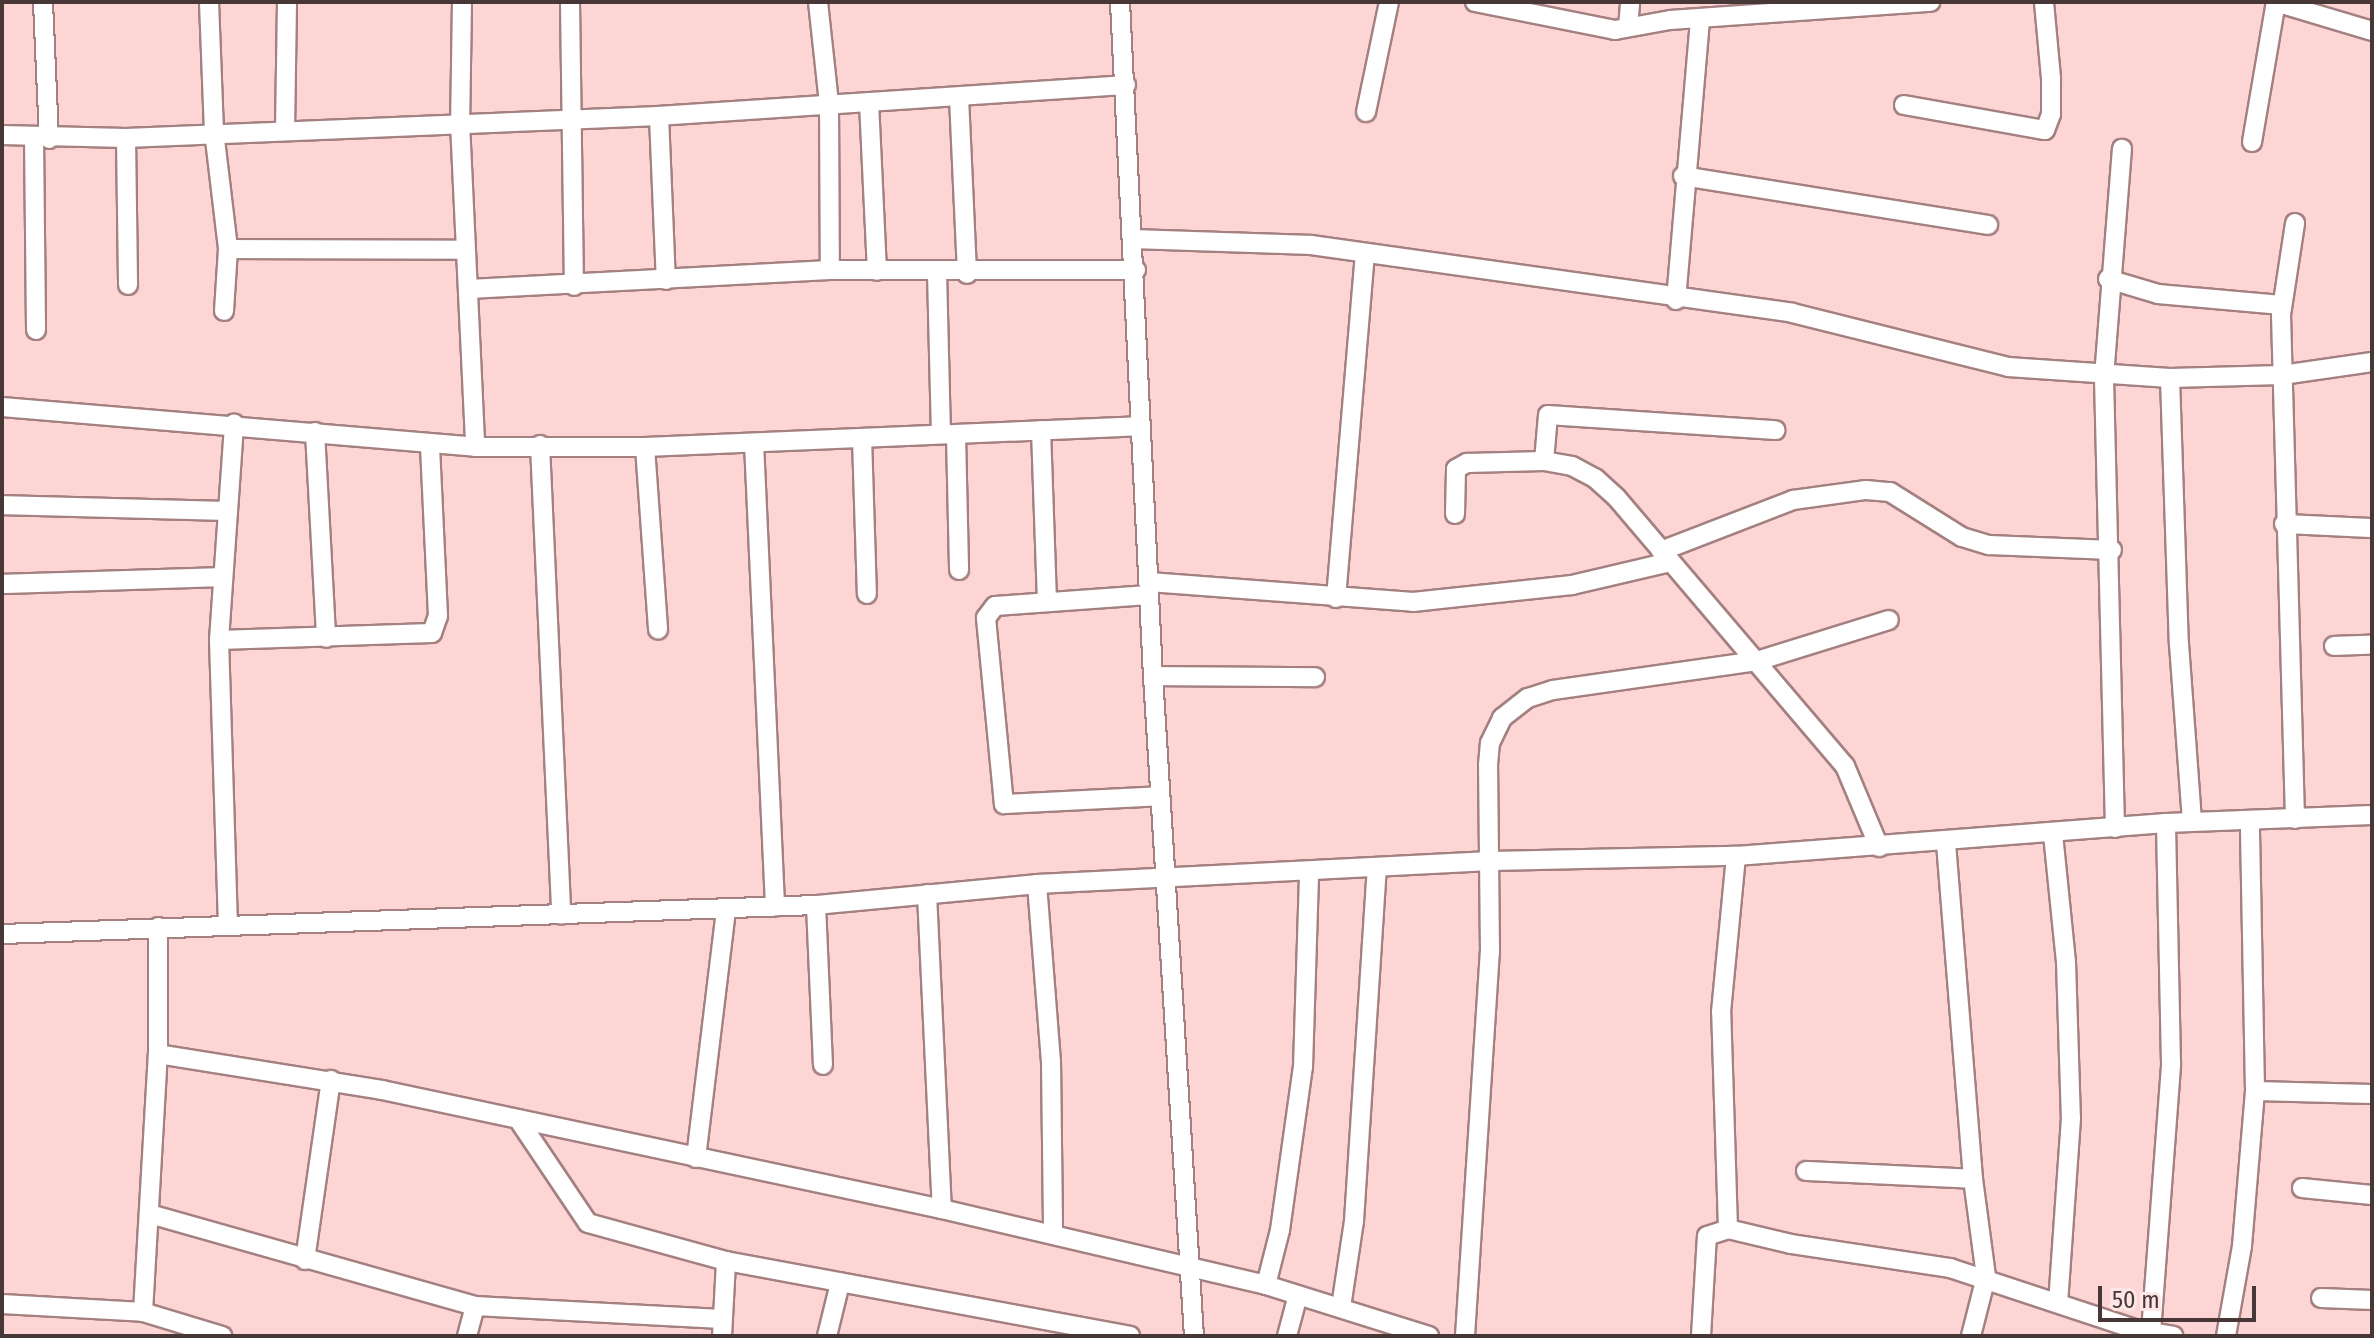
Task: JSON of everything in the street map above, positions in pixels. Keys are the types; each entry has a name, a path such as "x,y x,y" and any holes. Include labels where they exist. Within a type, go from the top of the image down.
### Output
{"street":[{"path":"36,330 43,2"},
{"path":"209,2 214,131 228,249 224,311"},
{"path":"285,130 287,2"},
{"path":"462,2 460,123 475,447"},
{"path":"570,2 574,286"},
{"path":"818,2 829,104 830,270"},
{"path":"1120,2 1136,270 1139,426 1194,1336"},
{"path":"1366,112 1389,2"},
{"path":"1475,2 1605,29 1790,8 1930,2"},
{"path":"1628,27 1630,2"},
{"path":"1904,105 2045,130 2051,90 2044,2"},
{"path":"2252,142 2276,2 2372,31"},
{"path":"1676,300 1683,176 1700,19"},
{"path":"2,135 126,138 214,131 573,120 1126,85"},
{"path":"959,97 967,274"},
{"path":"869,102 877,271"},
{"path":"659,116 666,280"},
{"path":"126,138 128,285"},
{"path":"2115,828 2112,550 2104,377 2108,279 2122,149"},
{"path":"1683,176 1988,225"},
{"path":"2295,223 2282,305 2284,524 2295,819"},
{"path":"1134,239 1311,245 1676,300 1830,319 1981,362 2104,377 2282,375 2372,362"},
{"path":"228,249 465,250"},
{"path":"1336,598 1365,254"},
{"path":"469,289 574,286 830,270 967,274 1136,270"},
{"path":"937,272 959,570"},
{"path":"2108,279 2158,294 2282,305"},
{"path":"2170,378 2179,644 2192,822"},
{"path":"2,407 234,424 475,447 645,447 1139,426"},
{"path":"1544,461 1548,415 1776,430"},
{"path":"228,926 219,640 234,424"},
{"path":"1041,430 1047,601"},
{"path":"315,432 326,638"},
{"path":"862,438 867,594"},
{"path":"754,443 775,907"},
{"path":"219,640 432,633 438,627 430,444"},
{"path":"540,445 561,915"},
{"path":"645,447 658,630"},
{"path":"1455,514 1460,465 1544,461 1572,466 1596,479 1845,766 1879,847"},
{"path":"1160,796 1007,805 1002,801 988,611 1148,588 1413,602 1572,585 1665,557 1793,500 1866,490 1890,492 1962,537 1989,545 2112,550"},
{"path":"2,505 228,511"},
{"path":"2284,524 2372,528"},
{"path":"2,584 223,577"},
{"path":"1465,1336 1482,1120 1490,861 1490,743 1502,718 1528,698 1757,661 1889,620"},
{"path":"2334,646 2372,645"},
{"path":"1153,676 1315,677"},
{"path":"2,934 726,910 816,905 1037,884 1309,874 1490,861 1736,856 1946,843 2166,823 2372,815"},
{"path":"2226,1336 2242,1246 2255,1091 2250,820"},
{"path":"2139,1332 2171,1064 2166,823"},
{"path":"2053,834 2066,962 2071,1118 2058,1302"},
{"path":"1946,843 1973,1179 1986,1277 1971,1336"},
{"path":"1728,1229 1721,1012 1736,856"},
{"path":"1341,1307 1354,1221 1377,868"},
{"path":"1266,1285 1280,1230 1303,1067 1309,874"},
{"path":"1037,884 1051,1061 1053,1234"},
{"path":"927,894 942,1209"},
{"path":"816,905 823,1065"},
{"path":"696,1158 726,910"},
{"path":"143,1312 158,1054 158,927"},
{"path":"158,1054 331,1080 942,1209 1266,1285 1429,1336"},
{"path":"305,1260 331,1080"},
{"path":"2255,1091 2372,1094"},
{"path":"518,1119 588,1223 726,1261 1077,1330 1130,1336"},
{"path":"1806,1171 1973,1179"},
{"path":"2302,1188 2372,1195"},
{"path":"150,1214 475,1306 722,1328 726,1261"},
{"path":"1701,1336 1707,1236 1728,1229 1986,1277 2139,1332 2173,1336"},
{"path":"827,1336 840,1283"},
{"path":"1287,1336 1298,1295"},
{"path":"2321,1298 2372,1300"},
{"path":"2,1304 143,1312 222,1336"},
{"path":"467,1336 475,1306"}]}
